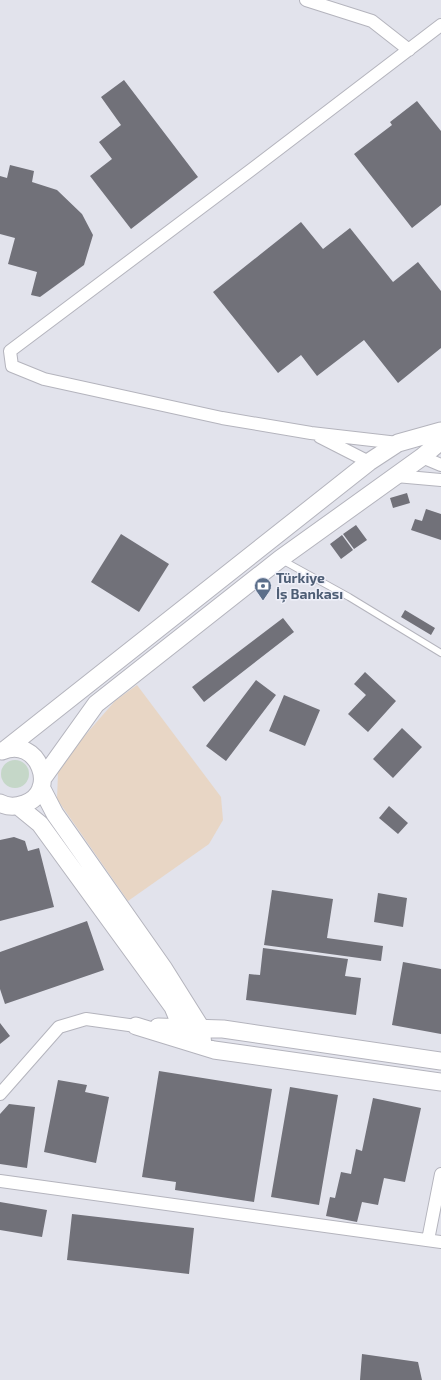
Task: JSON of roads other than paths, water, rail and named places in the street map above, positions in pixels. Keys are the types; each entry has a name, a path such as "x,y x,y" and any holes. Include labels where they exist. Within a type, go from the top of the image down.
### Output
{"street":[{"path":"306,0 372,21 409,50"},
{"path":"441,25 252,170 10,351 6,365 44,379 222,418 311,433 398,443 422,457 441,465"},
{"path":"3,750 369,462 398,443 441,431"},
{"path":"311,433 396,476 441,480"},
{"path":"7,807 26,804 33,799 42,782 96,704 280,559 422,457 441,441"},
{"path":"3,750 15,748 24,750 32,754 38,761 42,769 42,782 55,814 164,970 201,1028"},
{"path":"7,807 40,824 173,1006 191,1039"},
{"path":"0,1094 59,1027 86,1019 136,1026 191,1039 214,1050 441,1082"},
{"path":"191,1039 201,1028"},
{"path":"201,1028 224,1029 441,1061"},
{"path":"428,1240 441,1174"},
{"path":"0,1181 441,1242"}],"lane":[{"path":"280,559 349,596 441,653"}],"place":[{"name":"Türkiye İş Bankası","path":"263,601"}]}
